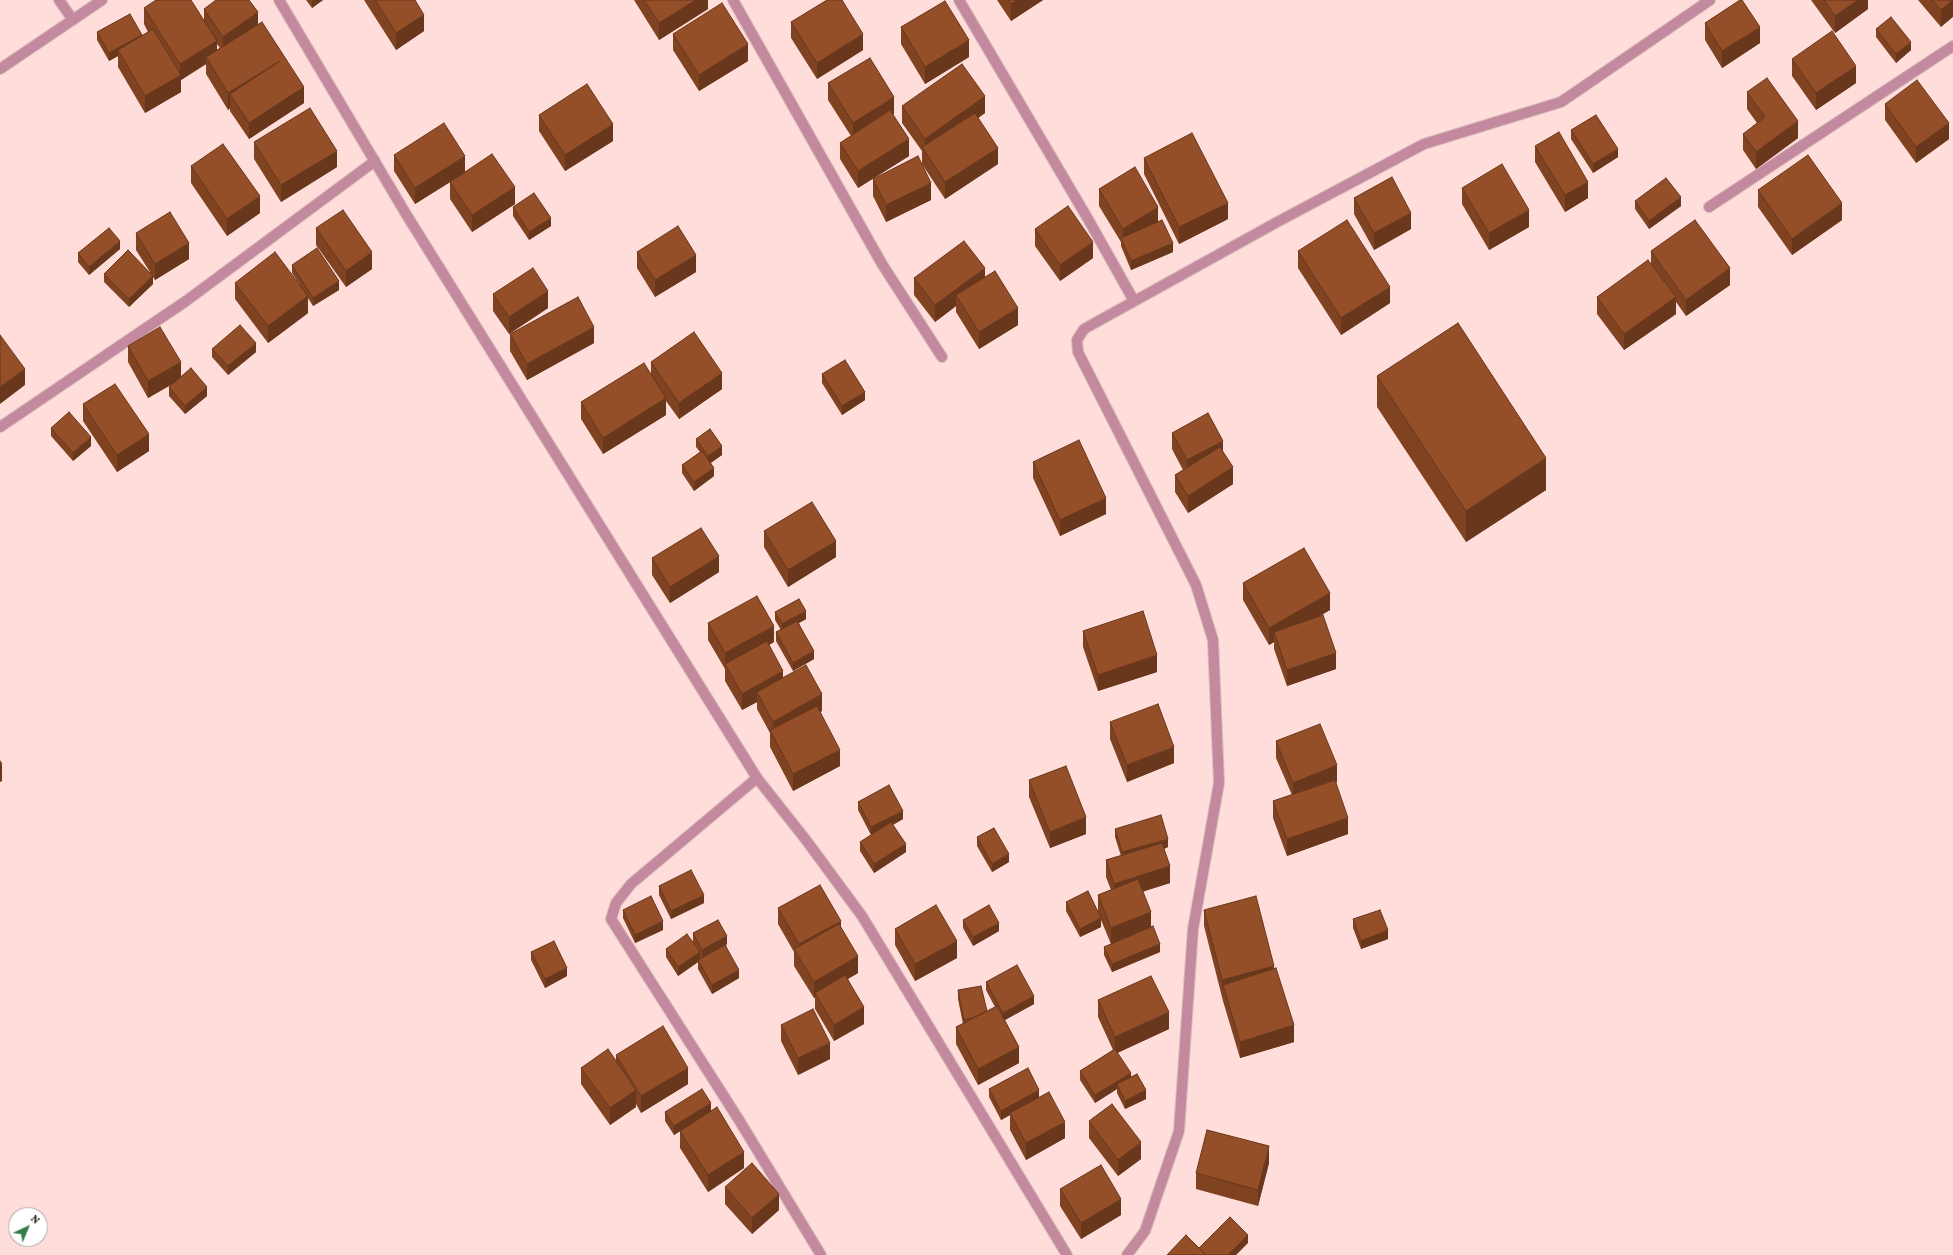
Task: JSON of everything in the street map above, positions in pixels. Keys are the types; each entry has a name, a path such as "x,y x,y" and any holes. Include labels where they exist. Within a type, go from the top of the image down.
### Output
{"street":[{"path":"59,0 73,20"},
{"path":"0,69 102,0"},
{"path":"279,0 375,161 757,778 806,840 862,916 1067,1255"},
{"path":"733,0 882,264 942,357"},
{"path":"959,0 1084,212 1134,301"},
{"path":"1127,1255 1145,1231 1178,1131 1193,929 1219,783 1213,640 1196,585 1078,352 1077,340 1084,329 1279,221 1424,144 1561,102 1710,0"},
{"path":"1709,207 1953,46"},
{"path":"0,427 186,302 375,161"},
{"path":"757,778 631,884 616,903 611,919 740,1120 821,1255"}],"building":[{"path":"156,0 191,0 217,41 180,64 144,8"},
{"path":"216,0 249,0 258,12 223,37 204,9"},
{"path":"375,0 415,0 424,15 396,33"},
{"path":"644,0 696,0 659,23"},
{"path":"827,0 842,0 863,34 817,63 791,22"},
{"path":"1008,0 1018,0 1011,4"},
{"path":"1742,0 1760,27 1722,51 1705,23"},
{"path":"1824,0 1858,0 1835,16"},
{"path":"1932,0 1953,0 1941,10"},
{"path":"945,1 969,40 925,67 901,27"},
{"path":"722,3 748,44 699,75 673,34"},
{"path":"130,14 142,35 109,53 97,32"},
{"path":"1891,17 1911,42 1896,54 1876,29"},
{"path":"262,22 304,87 249,123 230,94 280,61 228,93 206,57"},
{"path":"153,29 181,75 145,96 118,50"},
{"path":"1832,31 1856,66 1816,93 1792,59"},
{"path":"870,58 894,97 853,123 828,83"},
{"path":"962,64 985,96 925,139 902,106"},
{"path":"1767,78 1798,121 1756,152 1743,134 1765,117 1747,92"},
{"path":"1917,80 1949,123 1916,147 1885,104"},
{"path":"587,84 613,124 565,155 539,115"},
{"path":"310,108 337,151 281,185 254,142"},
{"path":"890,110 909,139 858,171 840,143"},
{"path":"975,113 998,148 945,182 922,147"},
{"path":"1596,115 1618,149 1593,164 1571,130"},
{"path":"444,123 465,156 415,188 394,155"},
{"path":"1559,132 1588,182 1565,195 1535,146"},
{"path":"1192,133 1228,203 1179,227 1144,158"},
{"path":"223,144 260,196 227,219 191,166"},
{"path":"492,154 515,187 472,215 450,182"},
{"path":"1808,155 1842,203 1792,239 1758,190"},
{"path":"918,156 931,183 886,205 873,179"},
{"path":"1502,164 1529,210 1489,233 1462,188"},
{"path":"1135,167 1158,207 1123,229 1099,189"},
{"path":"1392,177 1411,213 1374,233 1354,198"},
{"path":"1666,178 1681,197 1649,221 1635,201"},
{"path":"534,193 551,218 529,232 513,207"},
{"path":"1068,206 1093,242 1060,265 1035,229"},
{"path":"343,210 372,252 346,271 316,228"},
{"path":"170,212 189,243 155,264 136,233"},
{"path":"1162,220 1173,243 1131,261 1121,238"},
{"path":"1347,220 1390,287 1341,318 1298,251"},
{"path":"1695,220 1730,268 1686,300 1651,251"},
{"path":"678,226 696,255 655,280 637,252"},
{"path":"109,228 120,241 89,267 78,253"},
{"path":"964,241 985,268 935,305 914,278"},
{"path":"317,248 339,281 313,298 292,265"},
{"path":"128,250 153,276 129,299 104,274"},
{"path":"275,252 308,296 268,326 235,283"},
{"path":"1648,260 1676,297 1624,334 1597,297"},
{"path":"533,268 548,291 509,317 493,294"},
{"path":"995,271 1018,308 979,332 956,295"},
{"path":"578,297 594,327 527,364 510,334"},
{"path":"1458,323 1546,458 1466,511 1377,376"},
{"path":"240,325 256,343 228,366 212,349"},
{"path":"160,327 181,362 148,381 128,346"},
{"path":"694,332 722,373 679,403 651,362"},
{"path":"0,335 25,369 0,387"},
{"path":"845,360 865,392 842,406 822,374"},
{"path":"644,363 666,398 603,438 581,402"},
{"path":"191,368 207,387 185,406 169,387"},
{"path":"115,384 149,434 117,455 83,404"},
{"path":"69,412 91,437 73,453 51,428"},
{"path":"1208,413 1223,441 1187,460 1172,433"},
{"path":"710,429 722,446 708,456 696,439"},
{"path":"1079,440 1106,498 1060,520 1033,462"},
{"path":"1220,447 1233,467 1188,496 1175,475"},
{"path":"702,451 714,468 694,482 682,465"},
{"path":"812,502 836,541 788,570 764,531"},
{"path":"701,528 719,556 670,587 652,558"},
{"path":"1304,548 1330,593 1269,628 1243,583"},
{"path":"757,596 774,626 725,653 708,623"},
{"path":"799,599 806,611 782,624 775,612"},
{"path":"1143,611 1157,655 1098,675 1083,631"},
{"path":"1323,615 1336,653 1287,670 1274,632"},
{"path":"797,621 814,651 793,663 776,632"},
{"path":"767,641 783,671 742,694 725,664"},
{"path":"806,665 822,694 773,722 757,692"},
{"path":"1158,704 1174,747 1127,765 1110,722"},
{"path":"817,706 840,750 793,774 770,730"},
{"path":"1320,724 1337,765 1293,783 1276,741"},
{"path":"1066,766 1086,817 1050,832 1029,780"},
{"path":"1335,780 1348,818 1287,839 1273,801"},
{"path":"889,785 903,811 871,827 858,802"},
{"path":"1161,815 1168,839 1122,852 1115,829"},
{"path":"891,822 906,844 874,864 860,842"},
{"path":"994,828 1009,854 992,864 977,837"},
{"path":"1162,843 1170,866 1114,884 1106,860"},
{"path":"691,870 704,895 671,911 659,886"},
{"path":"1138,879 1151,912 1111,928 1098,895"},
{"path":"820,885 841,921 799,944 778,908"},
{"path":"1088,891 1101,918 1080,929 1066,902"},
{"path":"651,896 663,921 635,935 623,910"},
{"path":"1256,896 1274,966 1222,980 1204,910"},
{"path":"936,905 957,941 915,964 895,929"},
{"path":"989,905 999,923 973,937 963,920"},
{"path":"1380,910 1388,930 1361,941 1353,919"},
{"path":"718,920 727,936 702,950 693,933"},
{"path":"839,924 858,956 814,982 794,949"},
{"path":"1153,926 1160,944 1112,964 1104,947"},
{"path":"687,934 700,952 678,967 666,949"},
{"path":"554,941 567,968 545,979 531,952"},
{"path":"725,945 739,970 712,985 698,960"},
{"path":"1017,965 1034,996 1003,1013 986,982"},
{"path":"1276,968 1294,1025 1240,1042 1223,985"},
{"path":"845,975 864,1007 834,1025 815,993"},
{"path":"1151,976 1169,1012 1115,1037 1098,1000"},
{"path":"981,986 987,1011 964,1020 958,990"},
{"path":"997,1006 1019,1047 978,1069 956,1027"},
{"path":"813,1009 830,1043 798,1058 781,1025"},
{"path":"663,1026 688,1068 641,1096 616,1055"},
{"path":"608,1049 636,1090 610,1108 581,1068"},
{"path":"1115,1049 1131,1073 1095,1095 1080,1071"},
{"path":"1028,1068 1039,1090 1001,1111 989,1089"},
{"path":"1137,1074 1146,1090 1125,1101 1117,1084"},
{"path":"702,1089 711,1103 674,1126 665,1112"},
{"path":"1049,1092 1065,1122 1026,1143 1010,1113"},
{"path":"1112,1104 1141,1142 1118,1160 1089,1121"},
{"path":"717,1107 744,1152 708,1175 680,1131"},
{"path":"1207,1130 1269,1146 1258,1190 1196,1173"},
{"path":"752,1163 779,1194 752,1218 725,1187"},
{"path":"1101,1165 1121,1199 1081,1223 1060,1189"},
{"path":"1230,1217 1248,1235 1228,1255 1206,1255 1199,1248"},
{"path":"1186,1235 1206,1255 1167,1255"}]}
